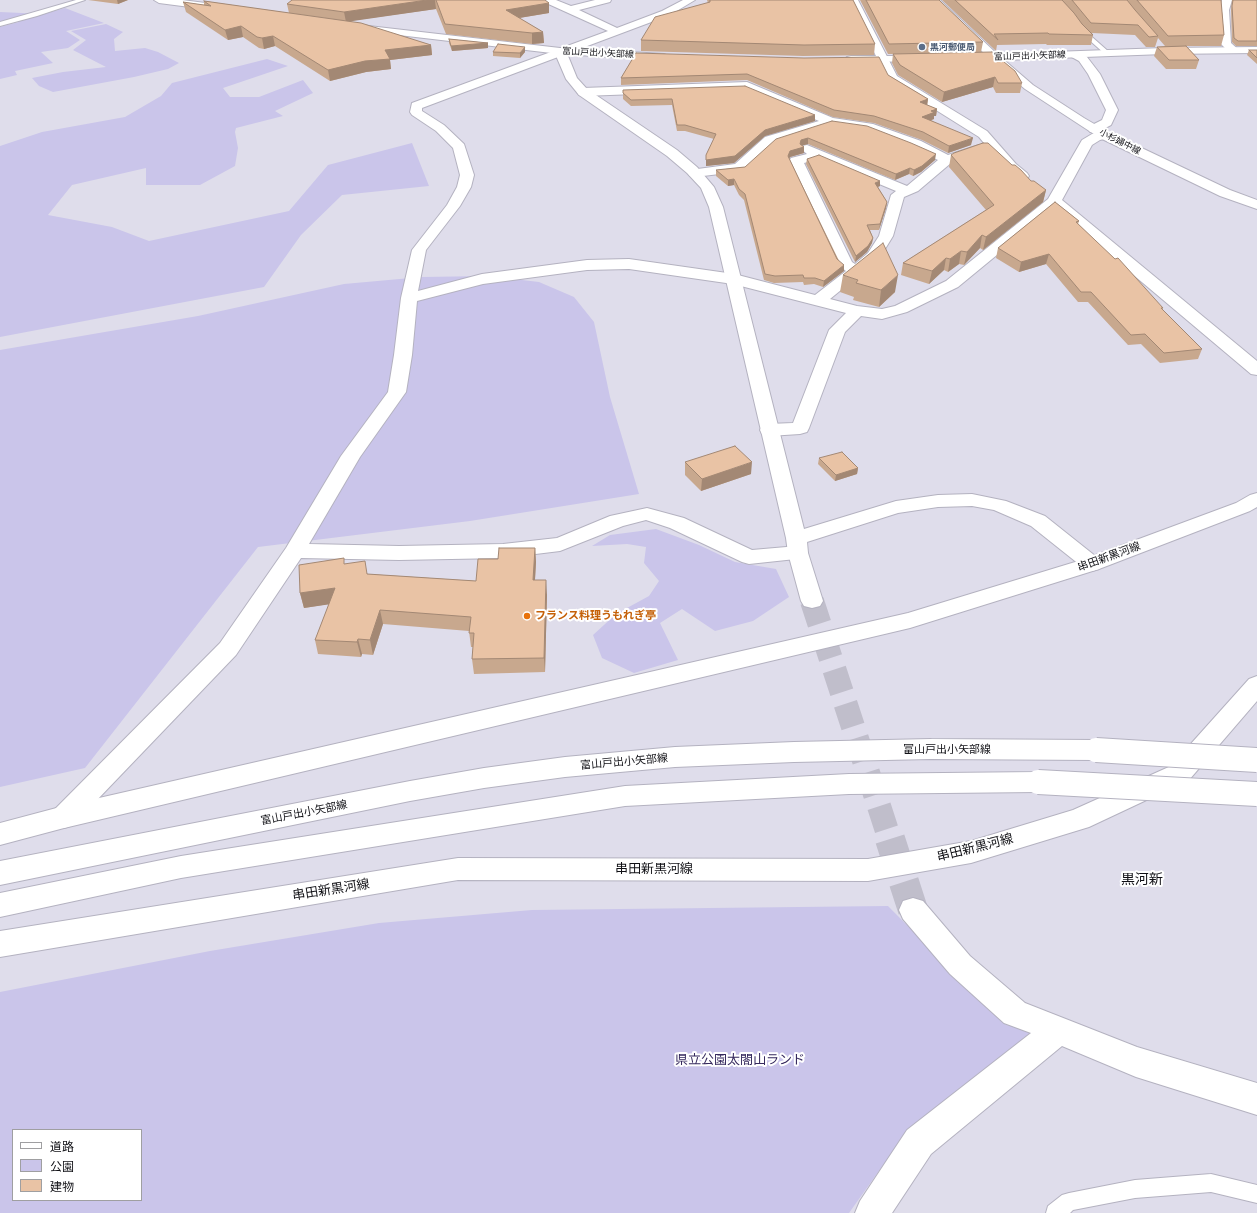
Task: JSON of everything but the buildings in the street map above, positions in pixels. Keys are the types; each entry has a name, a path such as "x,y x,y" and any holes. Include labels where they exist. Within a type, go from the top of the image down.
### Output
{"street":[{"path":"159,0 227,9"},
{"path":"548,0 616,31"},
{"path":"569,10 606,0"},
{"path":"64,817 228,649 295,551 351,456 397,392 403,355 409,298 419,250 453,206 464,187 467,174 459,147 440,128 416,112 416,106 504,74 560,51 666,13 688,0"},
{"path":"853,0 892,78 983,134 1011,167 1029,182"},
{"name":"小杉婦中線","path":"934,0 994,57 1029,87 1099,132 1225,193 1257,206"},
{"path":"1227,0 1224,10 1226,44 1234,51"},
{"name":"富山戸出小矢部線","path":"350,26 560,51 673,57"},
{"name":"富山戸出小矢部線","path":"958,58 1107,53 1161,49 1234,51 1257,50"},
{"path":"560,51 572,79 583,92 672,152 695,173 707,187 716,207 797,546 812,600"},
{"path":"409,298 482,279 587,265 629,264 734,279 857,310 882,314 901,309 952,284 1054,201 1087,143 1096,137 1107,122 1112,110 1094,74 1083,59 1074,54"},
{"path":"842,60 935,59"},
{"path":"583,92 747,86 830,121 869,127 916,144 934,152 946,160"},
{"path":"695,173 739,168 770,140 830,121"},
{"path":"778,137 908,190"},
{"path":"818,301 874,256 886,236 898,195 913,188 946,160 978,149 996,149"},
{"path":"820,154 796,162 846,265 856,270"},
{"path":"1042,191 1257,370"},
{"path":"769,430 800,428 837,330 857,310"},
{"name":"串田新黒河線","path":"0,834 64,817 910,620 1092,564 1243,506 1257,499"},
{"path":"295,551 399,553 503,551 560,544 617,521 647,514 677,523 748,557 797,546 896,508 938,501 972,500 999,505 1038,521 1092,564"},
{"name":"串田新黒河線","path":"0,944 458,869 868,870 971,852 1080,819 1180,773 1257,685"},
{"name":"富山戸出小矢部線","path":"0,873 410,791 484,778 565,767 675,757 794,752 1096,750 1257,760"},
{"path":"0,905 181,867 625,796 849,784 1038,782 1257,794"},
{"path":"913,910 960,965 1015,1012 1136,1062 1257,1100"},
{"path":"872,1213 919,1142 1059,1030"}],"lane":[{"path":"0,24 82,0"},
{"path":"1079,27 1083,34 1107,53"},
{"path":"1055,1213 1069,1202 1135,1188 1211,1183 1257,1194"}],"green space":[{"path":"65,8 104,23 66,31 80,40 68,48 41,52 53,63 15,71 17,75 0,79 0,27 19,22 0,22 0,12 44,14"},
{"path":"106,24 123,32 114,39 115,51 145,48 158,52 179,63 168,69 134,77 53,92 39,86 32,78 63,72 106,67 73,50 86,40 71,31"},
{"path":"267,59 288,66 223,88 230,97 259,97 303,80 313,93 275,111 283,116 236,128 235,132 238,148 235,166 200,185 146,185 146,168 72,185 48,215 112,227 149,241 289,211 328,165 412,143 429,186 342,195 301,235 264,287 0,337 0,146 42,132 125,117 161,96 172,83"},
{"path":"488,276 539,282 574,297 594,322 610,397 639,494 470,521 258,547 85,768 0,787 0,350 198,316 344,284 422,277"},
{"path":"656,529 699,545 735,562 776,569 789,597 753,621 715,631 682,609 660,623 678,660 634,673 602,658 593,635 616,614 649,596 659,581 644,563 646,547 627,544 592,546 610,535"},
{"name":"県立公園太閤山ランド","path":"888,906 1006,1025 1036,1031 906,1133 849,1213 0,1213 0,992 210,951 379,923 532,910"}],"tunnel":[{"path":"812,601 890,840"},
{"path":"890,839 913,910"}],"place":[{"name":"黒河郵便局","path":"922,47"},
{"name":"フランス料理うもれぎ亭","path":"527,616"}],"district":[{"name":"黒河新","path":"1142,880"}]}
